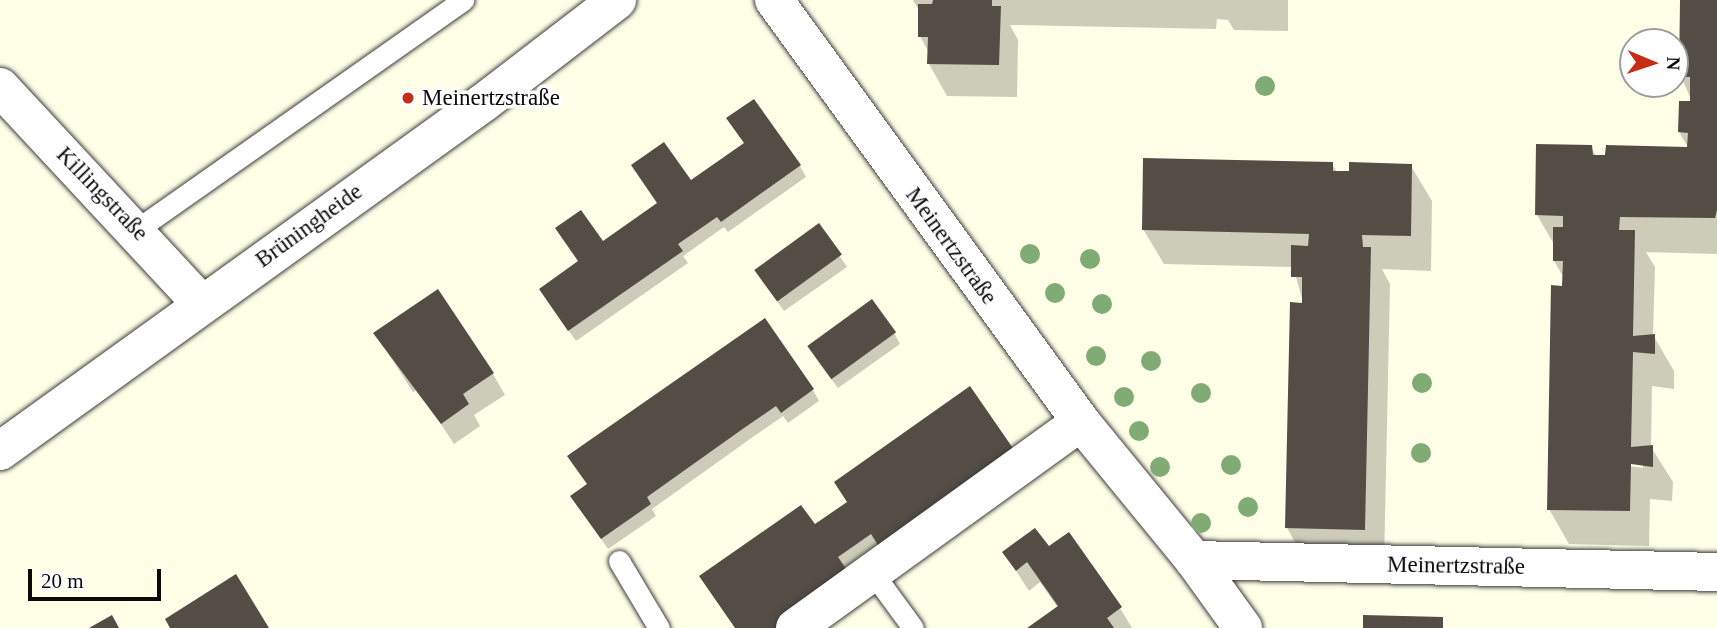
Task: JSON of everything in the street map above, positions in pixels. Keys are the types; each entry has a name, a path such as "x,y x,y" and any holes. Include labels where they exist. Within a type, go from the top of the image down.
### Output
{"street":[{"name":"Brüningheide","path":"0,451 483,103 617,0"},
{"name":"Meinertzstraße","path":"774,0 1081,422 1194,560 1243,628"},
{"name":"Killingstraße","path":"0,87 136,230 202,304"},
{"path":"795,628 1081,422"},
{"name":"Meinertzstraße","path":"1194,560 1717,572"}],"lane":[{"path":"136,230 463,0"},
{"path":"619,561 659,628"},
{"path":"872,572 913,628"}],"building":[{"path":"933,0 992,0 992,6 1001,6 999,65 927,64 928,37 918,37 918,4 932,4"},
{"path":"1680,0 1717,0 1717,210 1715,218 1620,217 1619,230 1635,230 1633,336 1655,334 1655,354 1633,352 1631,447 1653,445 1653,467 1631,464 1630,511 1547,510 1551,285 1562,286 1563,261 1553,261 1553,227 1563,227 1563,216 1535,215 1536,144 1592,145 1593,155 1605,155 1606,145 1687,147 1688,133 1678,132 1679,101 1690,101 1689,28 1680,28"},
{"path":"754,99 801,165 721,222 717,217 678,244 683,251 568,331 539,289 578,261 555,228 581,210 603,241 657,203 631,165 664,142 691,180 744,143 726,118"},
{"path":"1143,158 1333,162 1333,171 1349,171 1349,162 1412,164 1411,236 1362,235 1363,247 1371,247 1365,530 1285,528 1290,302 1302,303 1302,277 1291,277 1291,245 1308,246 1309,234 1142,230"},
{"path":"819,223 842,255 777,302 754,270"},
{"path":"438,289 494,373 463,394 469,404 441,424 373,333"},
{"path":"872,299 896,332 831,379 807,346"},
{"path":"765,318 814,389 781,413 776,406 744,428 647,497 651,504 601,539 570,496 587,484 567,456"},
{"path":"970,386 1019,457 883,553 871,534 838,557 851,576 779,616 784,623 777,628 735,628 699,576 801,505 815,524 847,502 834,482"},
{"path":"1035,528 1049,546 1069,532 1122,607 1107,618 1114,628 1027,628 1058,606 1027,562 1016,571 1002,552"},
{"path":"236,574 269,628 170,628 165,619"},
{"path":"112,615 119,628 89,628"},
{"path":"1363,615 1443,617 1443,628 1363,628"}],"place":[{"name":"Meinertzstraße","path":"408,98"}]}
